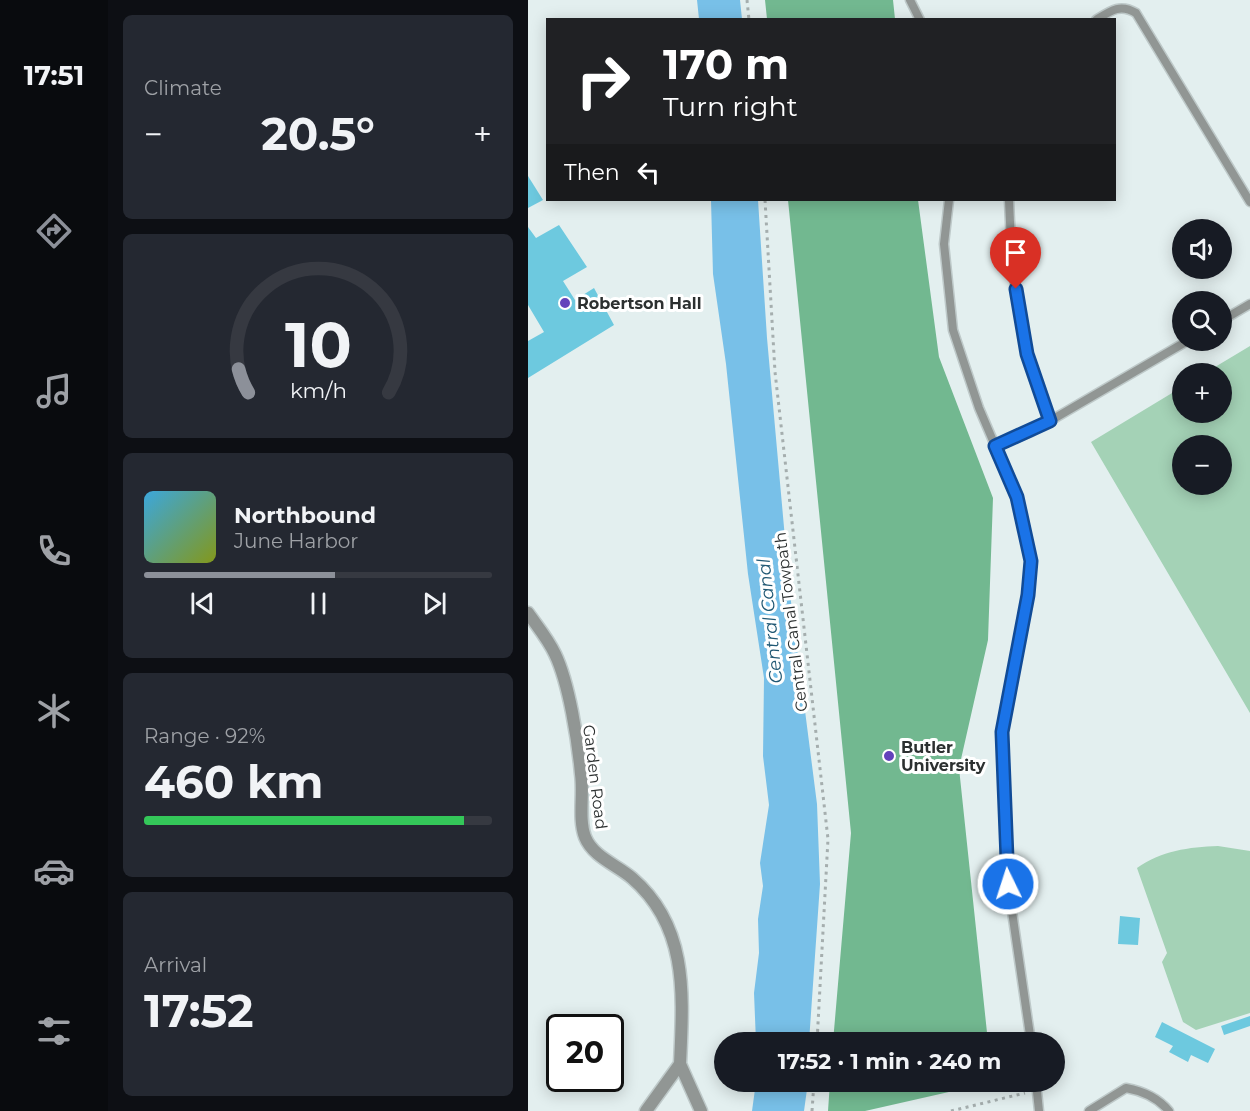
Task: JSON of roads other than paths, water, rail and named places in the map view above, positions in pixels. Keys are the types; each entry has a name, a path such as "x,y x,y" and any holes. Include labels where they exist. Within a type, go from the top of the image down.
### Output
{"street":[{"name":"Garden Road","path":"528,613 554,652 563,674 581,773 583,830 586,839 597,854 628,874 647,893 665,918 675,942 682,974 680,1064 701,1111"},
{"path":"646,1111 680,1064"}],"lane":[{"path":"910,0 919,18"},
{"path":"1099,18 1116,8 1128,8 1136,13 1250,202"},
{"path":"949,201 944,244 953,330 995,446 1017,497 1031,561 1028,595 1002,732 1008,884 1030,1032"},
{"path":"1009,201 1012,267 1021,326 1027,354 1050,421"},
{"path":"1232,315 1250,304"},
{"path":"995,446 1050,421 1172,350"},
{"path":"1089,1111 1126,1088 1140,1091 1161,1102 1169,1111"},
{"path":"1037,1092 1039,1111"}],"water":[{"path":"697,0 740,0 742,18 699,18"},
{"name":"Central Canal","path":"711,201 758,201 767,338 790,594 817,804 820,884 810,1032 756,1032 754,993 759,953 758,919 763,886 760,863 769,805 763,756 764,678 748,574 726,364 713,274"},
{"path":"755,1092 807,1092 804,1111 752,1111"}],"place":[{"name":"Robertson Hall","path":"565,303"},
{"name":"Butler University","path":"889,756"}]}
